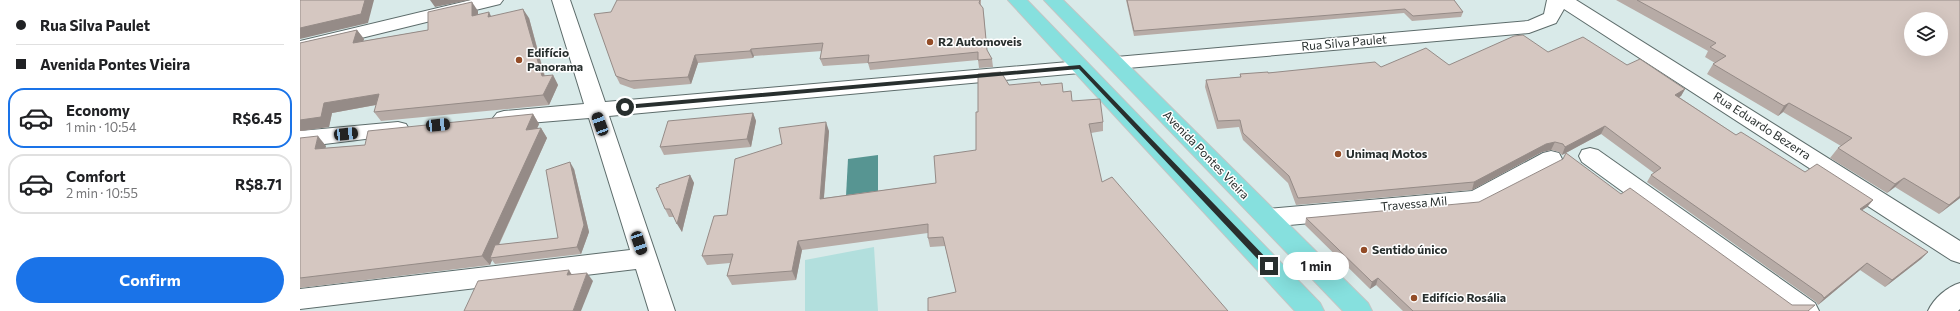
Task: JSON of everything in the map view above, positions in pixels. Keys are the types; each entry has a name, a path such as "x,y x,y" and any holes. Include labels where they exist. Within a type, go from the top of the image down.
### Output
{"main road":[{"path":"1017,0 1311,311"},
{"name":"Avenida Pontes Vieira","path":"1053,0 1116,62 1359,311"}],"street":[{"path":"300,47 494,0"},
{"path":"560,0 662,311"},
{"name":"Rua Silva Paulet","path":"1116,62 1528,27 1548,21 1554,13 1556,0"},
{"name":"Rua Eduardo Bezerra","path":"1563,0 1960,253"},
{"path":"482,120 1080,66"},
{"path":"300,139 419,127"},
{"path":"1590,156 1806,311"},
{"name":"Travessa Mil","path":"1268,218 1476,199 1551,159"},
{"path":"300,299 644,258"},
{"path":"1941,311 1960,293"}],"shaded area":[{"path":"878,155 878,192 846,196 848,159"},
{"path":"874,247 878,311 805,311 805,260"}],"building":[{"path":"300,0 365,0 361,14 300,28"},
{"path":"617,0 980,0 979,3 983,8 987,50 992,59 978,60 978,52 868,63 869,55 820,59 823,43 695,55 688,77 630,81 616,76 594,14 611,12"},
{"path":"1127,0 1454,0 1463,12 1413,16 1405,9 1134,31"},
{"path":"1637,0 1960,0 1960,196 1949,205 1904,178 1895,184 1838,148 1852,138 1789,103 1784,106 1713,64 1726,56 1710,47 1716,43"},
{"path":"472,2 472,16 489,12 488,17 523,9 542,76 553,75 543,95 374,112 379,94 324,103 321,117 300,120 300,43 357,30 353,43 428,30 428,12"},
{"path":"1523,35 1548,52 1583,37 1627,65 1640,59 1685,89 1675,95 1736,135 1741,132 1805,172 1817,164 1873,200 1860,209 1928,252 1892,280 1867,263 1824,298 1822,295 1651,175 1661,168 1605,126 1565,147 1563,144 1555,142 1546,144 1474,182 1298,198 1289,176 1243,133 1240,120 1218,121 1206,80 1241,77 1240,74 1268,73 1375,62 1381,67 1426,48 1449,65 1514,36"},
{"path":"1001,72 1009,85 1040,82 1041,85 1062,83 1063,92 1071,91 1072,101 1100,99 1103,122 1089,124 1102,182 1112,177 1228,311 928,311 928,298 956,292 943,237 928,238 928,224 798,241 792,271 727,276 733,254 702,256 714,216 727,215 735,159 782,144 779,128 826,122 820,199 936,183 934,156 976,150 978,74"},
{"path":"753,113 747,139 660,147 668,121"},
{"path":"533,114 526,130 541,128 482,256 300,278 300,138 318,136 315,149 365,145 368,131"},
{"path":"1566,153 1621,194 1630,188 1792,305 1815,305 1808,311 1413,311 1378,278 1372,282 1306,218 1479,202 1563,159"},
{"path":"570,162 584,225 577,247 490,258 495,245 558,238 546,170"},
{"path":"690,175 677,224 670,209 665,209 656,188 659,187 659,185"},
{"path":"569,270 567,275 587,273 573,311 464,311 478,281"}],"place":[{"name":"R2 Automoveis","path":"930,42"},
{"name":"Edifício Panorama","path":"519,60"},
{"name":"Unimaq Motos","path":"1338,154"},
{"name":"Sentido único","path":"1364,250"},
{"name":"Edifício Rosália","path":"1414,298"}],"route":[{"path":"625,107 1080,66 1269,266"}]}
